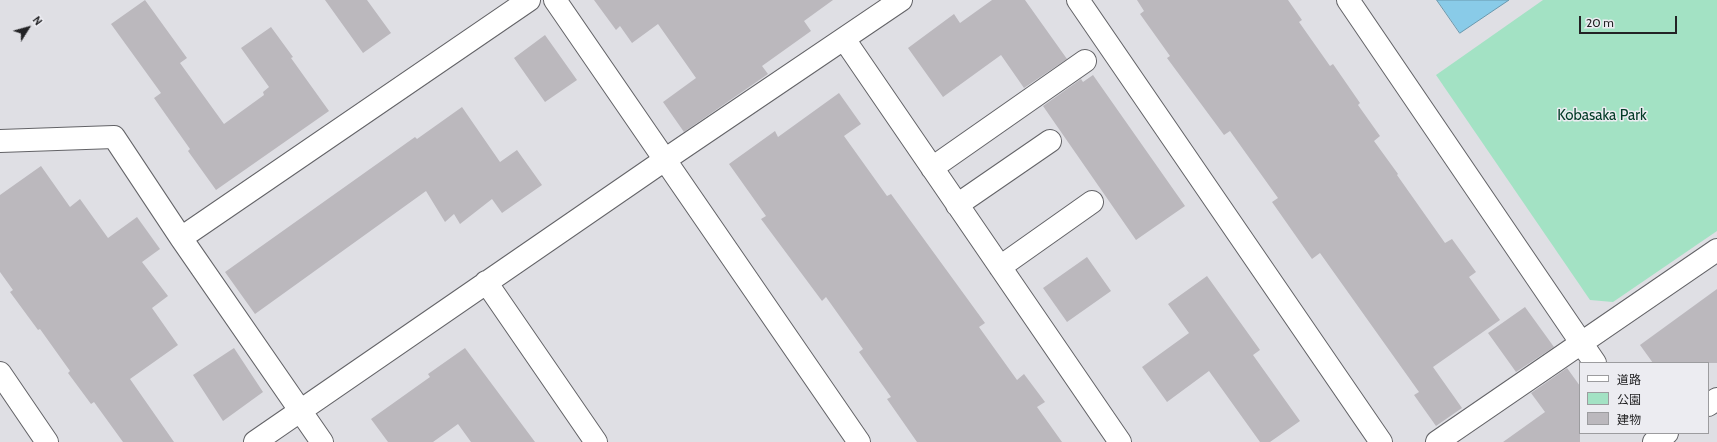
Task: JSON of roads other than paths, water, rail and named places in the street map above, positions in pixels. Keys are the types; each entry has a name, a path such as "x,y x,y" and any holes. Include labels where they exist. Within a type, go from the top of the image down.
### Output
{"street":[{"path":"181,238 530,0"},
{"path":"555,0 666,159 859,442"},
{"path":"255,442 486,282 901,0"},
{"path":"1078,0 1381,442"},
{"path":"1348,0 1594,362"},
{"path":"844,39 1120,442"},
{"path":"932,168 1085,61"},
{"path":"0,141 114,137 181,238 322,442"},
{"path":"958,205 1050,141"},
{"path":"1000,267 1092,202"},
{"path":"1437,442 1717,250"},
{"path":"486,282 596,442"},
{"path":"0,373 47,442"},
{"path":"1654,442 1666,434"}],"water":[{"path":"1437,0 1509,0 1460,33"}],"park label":[{"name":"Kobasaka Park","path":"1602,116"}]}
